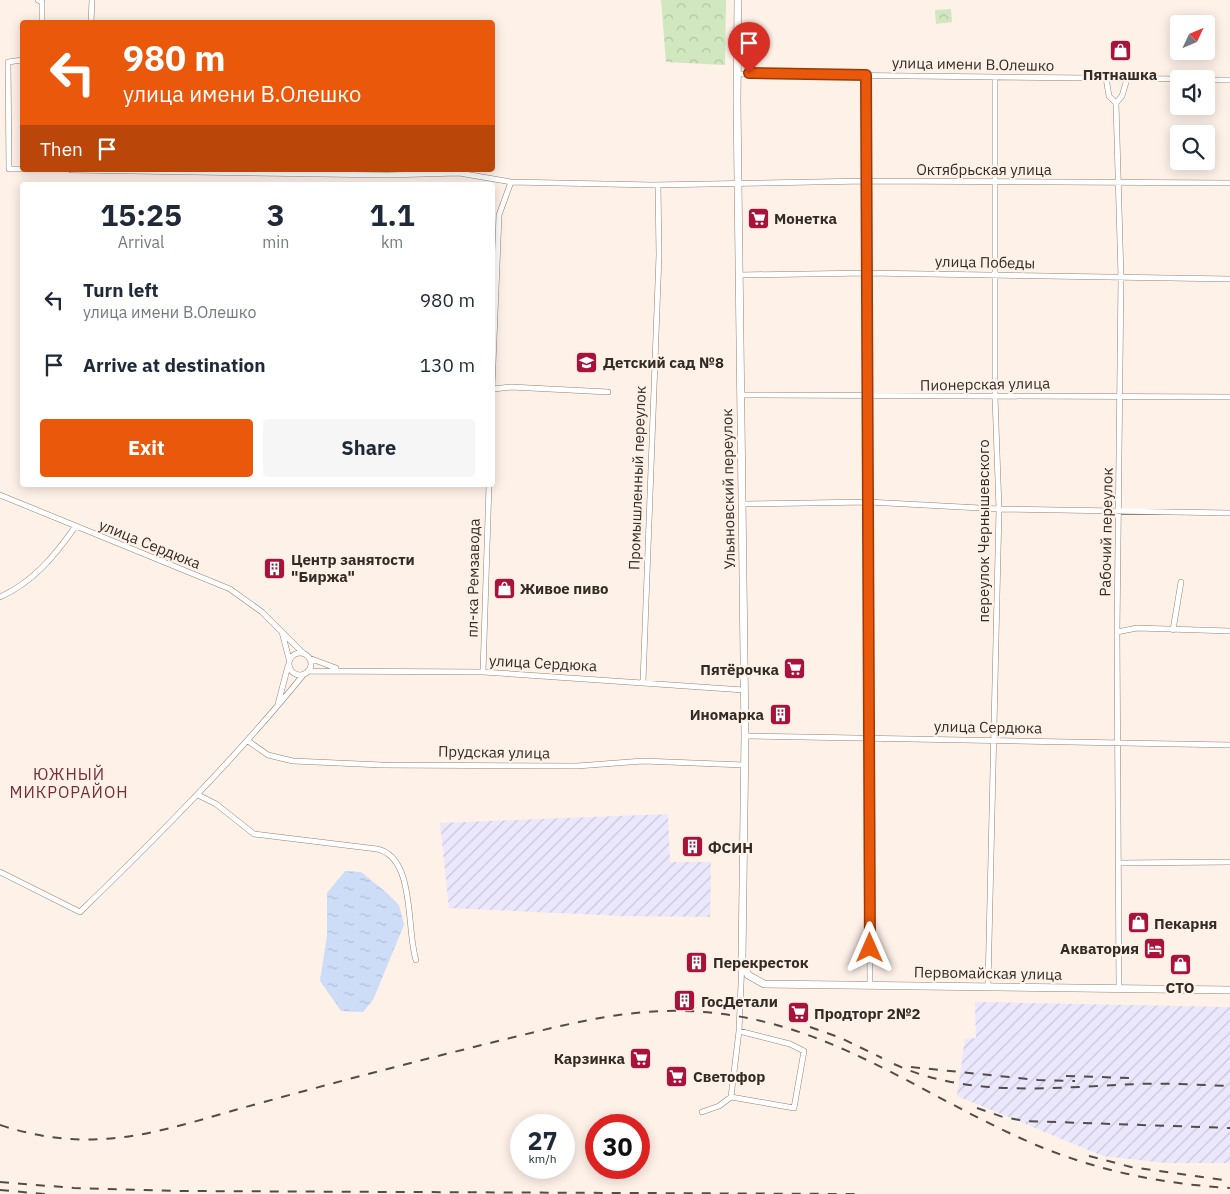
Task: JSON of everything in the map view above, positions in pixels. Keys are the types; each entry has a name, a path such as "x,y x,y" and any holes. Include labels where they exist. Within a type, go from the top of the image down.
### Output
{"main road":[{"name":"Ульяновский переулок","path":"738,0 737,74 745,736 742,960 748,975"},
{"name":"Первомайская улица","path":"748,975 764,984 1230,990"}],"street":[{"path":"38,0 42,2 42,20"},
{"path":"91,20 92,0"},
{"path":"20,60 8,62 9,168 20,169"},
{"name":"улица имени В.Олешко","path":"737,74 1170,79"},
{"path":"866,75 870,985"},
{"name":"переулок Чернышевского","path":"988,986 992,740 999,509 995,397 995,77"},
{"path":"1106,78 1109,96 1116,103"},
{"name":"Рабочий переулок","path":"1119,989 1120,863 1117,632 1120,277 1116,103 1122,96 1127,79"},
{"path":"1215,80 1230,80"},
{"name":"Октябрьская улица","path":"197,172 387,175 459,173 512,182 658,186 866,181 1230,183"},
{"path":"495,314 499,215 512,182"},
{"name":"Промышленный переулок","path":"643,682 659,255 658,186"},
{"name":"улица Победы","path":"740,275 867,273 1230,279"},
{"path":"495,389 511,387 608,392"},
{"name":"Пионерская улица","path":"741,396 868,398 1120,395 1230,397"},
{"name":"пл-ка Ремзавода","path":"483,672 489,487"},
{"name":"улица Сердюка","path":"0,495 74,527 230,589 262,612 303,653"},
{"path":"743,504 868,502 999,509 1230,513"},
{"path":"0,597 18,589 37,574 52,559 74,527"},
{"path":"1173,630 1181,582"},
{"path":"1117,632 1137,628 1230,631"},
{"path":"282,631 289,662 294,673 306,672"},
{"path":"278,706 289,662 294,654 303,653 340,670"},
{"path":"0,872 80,912 198,795 248,741 306,672 311,664 309,657"},
{"name":"улица Сердюка","path":"306,672 340,670 483,672 744,690"},
{"name":"улица Сердюка","path":"745,736 1230,745"},
{"name":"Прудская улица","path":"248,741 268,755 293,760 382,764 577,766 643,761 744,764"},
{"path":"198,795 216,804 254,834 377,849 392,855 402,876 410,911 412,947 416,960"},
{"path":"1120,863 1230,862"},
{"path":"702,1112 719,1106 731,1097 739,1031 742,960"},
{"path":"731,1097 794,1108 804,1051 790,1044 739,1031"}],"shaded area":[{"path":"668,814 670,862 711,862 710,917 622,916 449,908 440,823"},
{"path":"975,1002 1230,1007 1230,1163 1166,1163 1103,1156 957,1096 965,1039 976,1038"}],"green space":[{"path":"661,0 726,0 725,65 666,62"},
{"path":"951,9 952,22 936,24 935,10"}],"water":[{"path":"345,871 361,872 387,893 399,905 404,925 373,1000 363,1012 341,1011 320,981 327,935 327,893"}],"railway":[{"path":"0,1125 36,1135 70,1139 102,1139 133,1136 196,1121 379,1071 565,1025 636,1013 684,1011 734,1016 780,1026 824,1041 867,1060 992,1125 1036,1145 1083,1162 1131,1175 1180,1183 1230,1188"},
{"path":"810,1027 841,1038 882,1058"},
{"path":"894,1064 923,1075 983,1086 1014,1088 1150,1084 1230,1086"},
{"path":"911,1067 1038,1080 1075,1081"},
{"path":"1066,1076 1131,1078"},
{"path":"977,1108 1003,1117 1025,1121 1230,1128"},
{"path":"1089,1156 1131,1167 1230,1181"},
{"path":"0,1182 74,1188 181,1191 855,1194"},
{"path":"0,1190 45,1194"}],"place":[{"name":"Пятнашка","path":"1120,51"},
{"name":"Монетка","path":"758,218"},
{"name":"Детский сад №8","path":"587,362"},
{"name":"Центр занятости \"Биржа\"","path":"275,568"},
{"name":"Живое пиво","path":"504,588"},
{"name":"Пятёрочка","path":"795,669"},
{"name":"Иномарка","path":"780,714"},
{"name":"ФСИН","path":"692,847"},
{"name":"Пекарня","path":"1138,923"},
{"name":"Акватория","path":"1155,948"},
{"name":"Перекресток","path":"697,962"},
{"name":"СТО","path":"1180,964"},
{"name":"ГосДетали","path":"685,1001"},
{"name":"Продторг 2№2","path":"798,1013"},
{"name":"Карзинка","path":"641,1058"},
{"name":"Светофор","path":"677,1076"}],"district":[{"name":"ЮЖНЫЙ МИКРОРАЙОН","path":"69,783"}],"route":[{"path":"749,73 866,75 867,81 865,105 870,948"}]}
